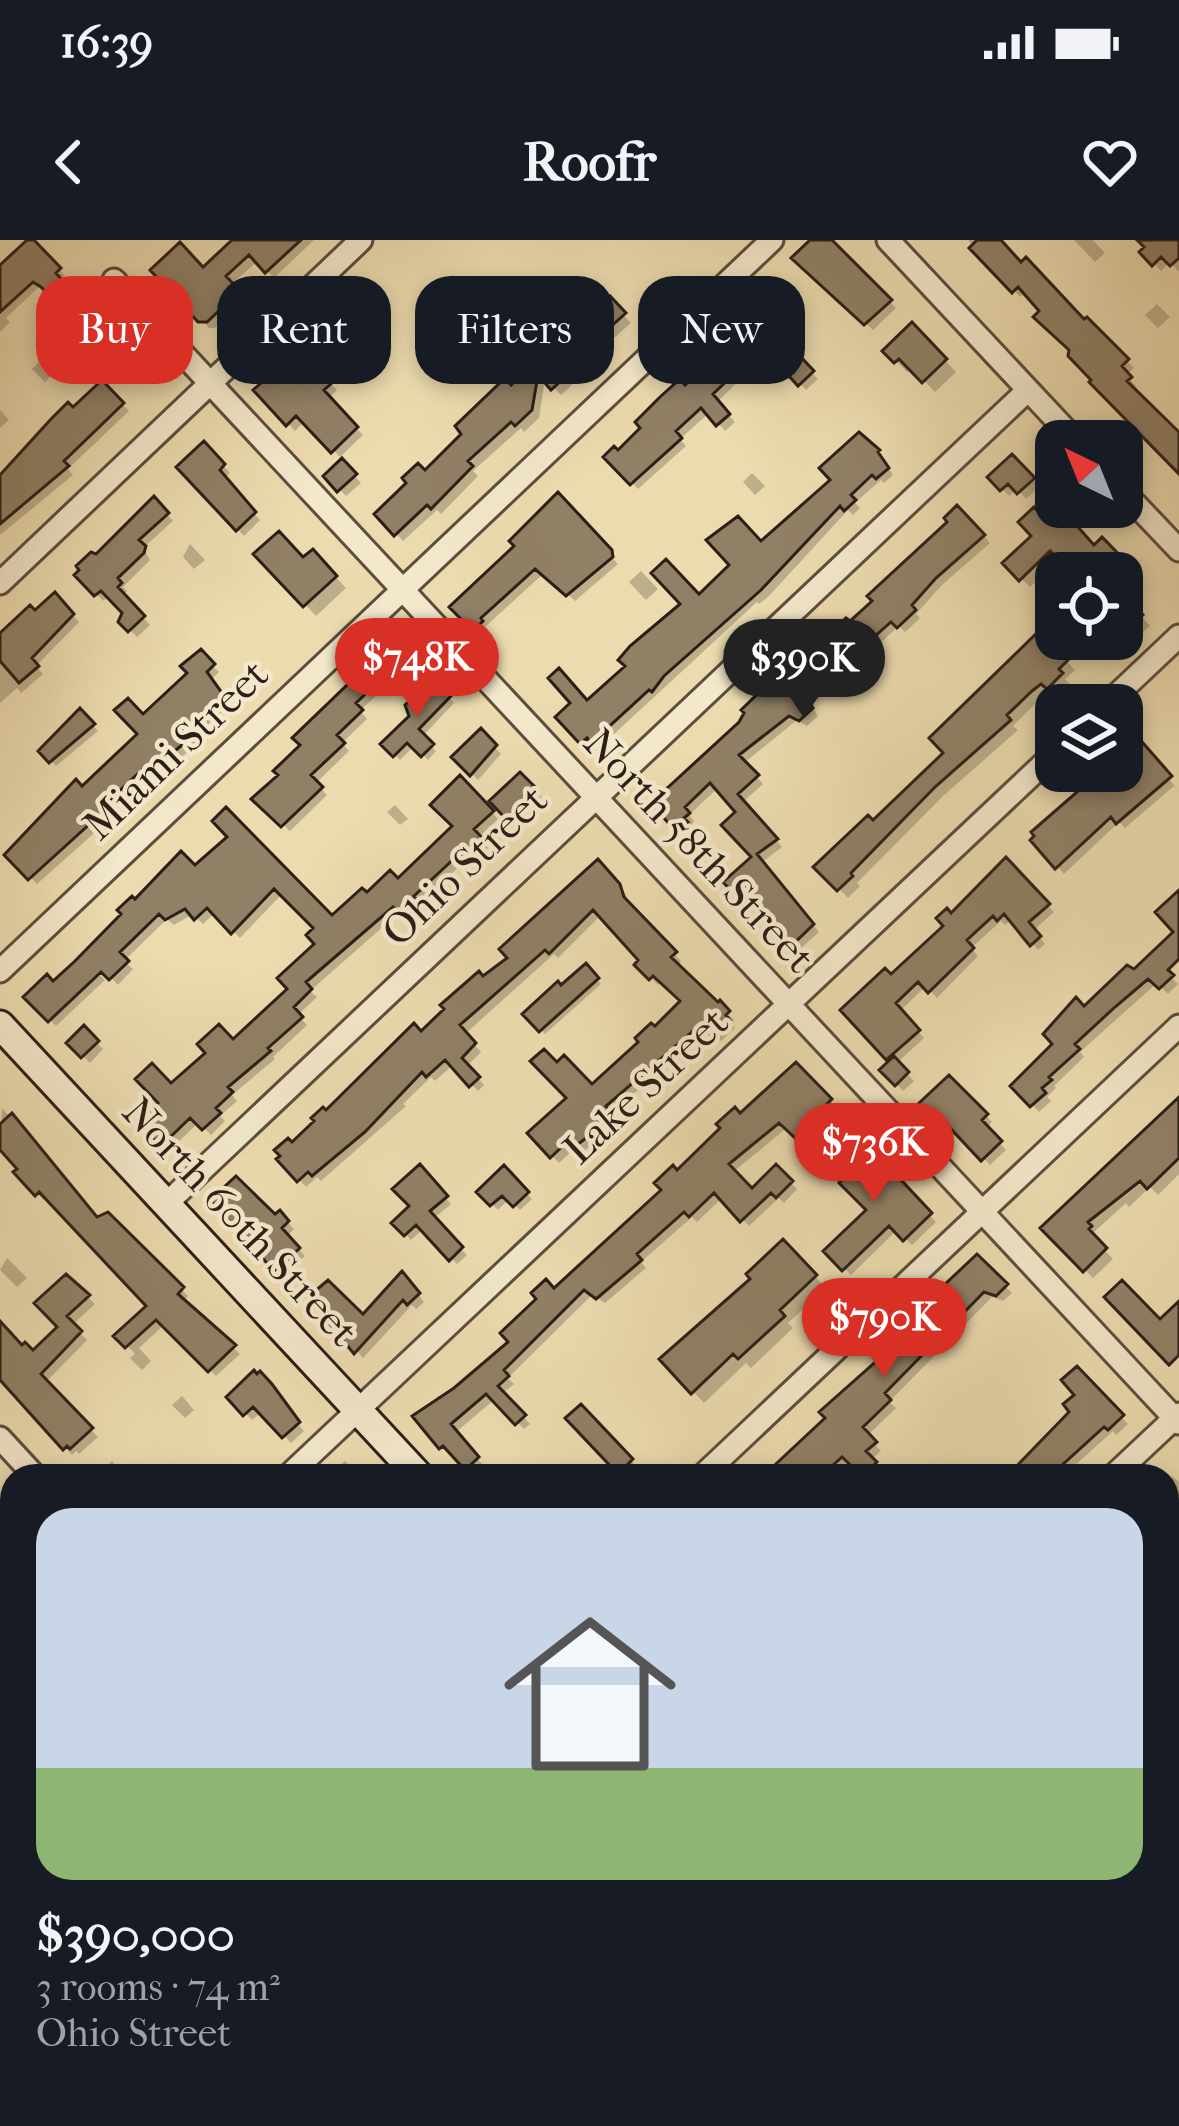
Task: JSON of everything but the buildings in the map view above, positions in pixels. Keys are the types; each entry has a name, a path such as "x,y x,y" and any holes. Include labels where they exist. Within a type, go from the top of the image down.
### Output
{"street":[{"path":"0,583 361,240"},
{"name":"Miami Street","path":"0,971 772,240"},
{"path":"888,240 1056,420"},
{"name":"North 58th Street","path":"193,365 1177,1418"},
{"name":"Ohio Street","path":"166,1204 1028,390"},
{"path":"1143,512 1179,550"},
{"path":"1128,684 1179,636"},
{"name":"Lake Street","path":"301,1464 1035,772"},
{"name":"North 60th Street","path":"0,1024 408,1464"},
{"path":"715,1464 1179,1026"},
{"path":"1126,1464 1177,1418"},
{"path":"0,1438 24,1464"}]}
